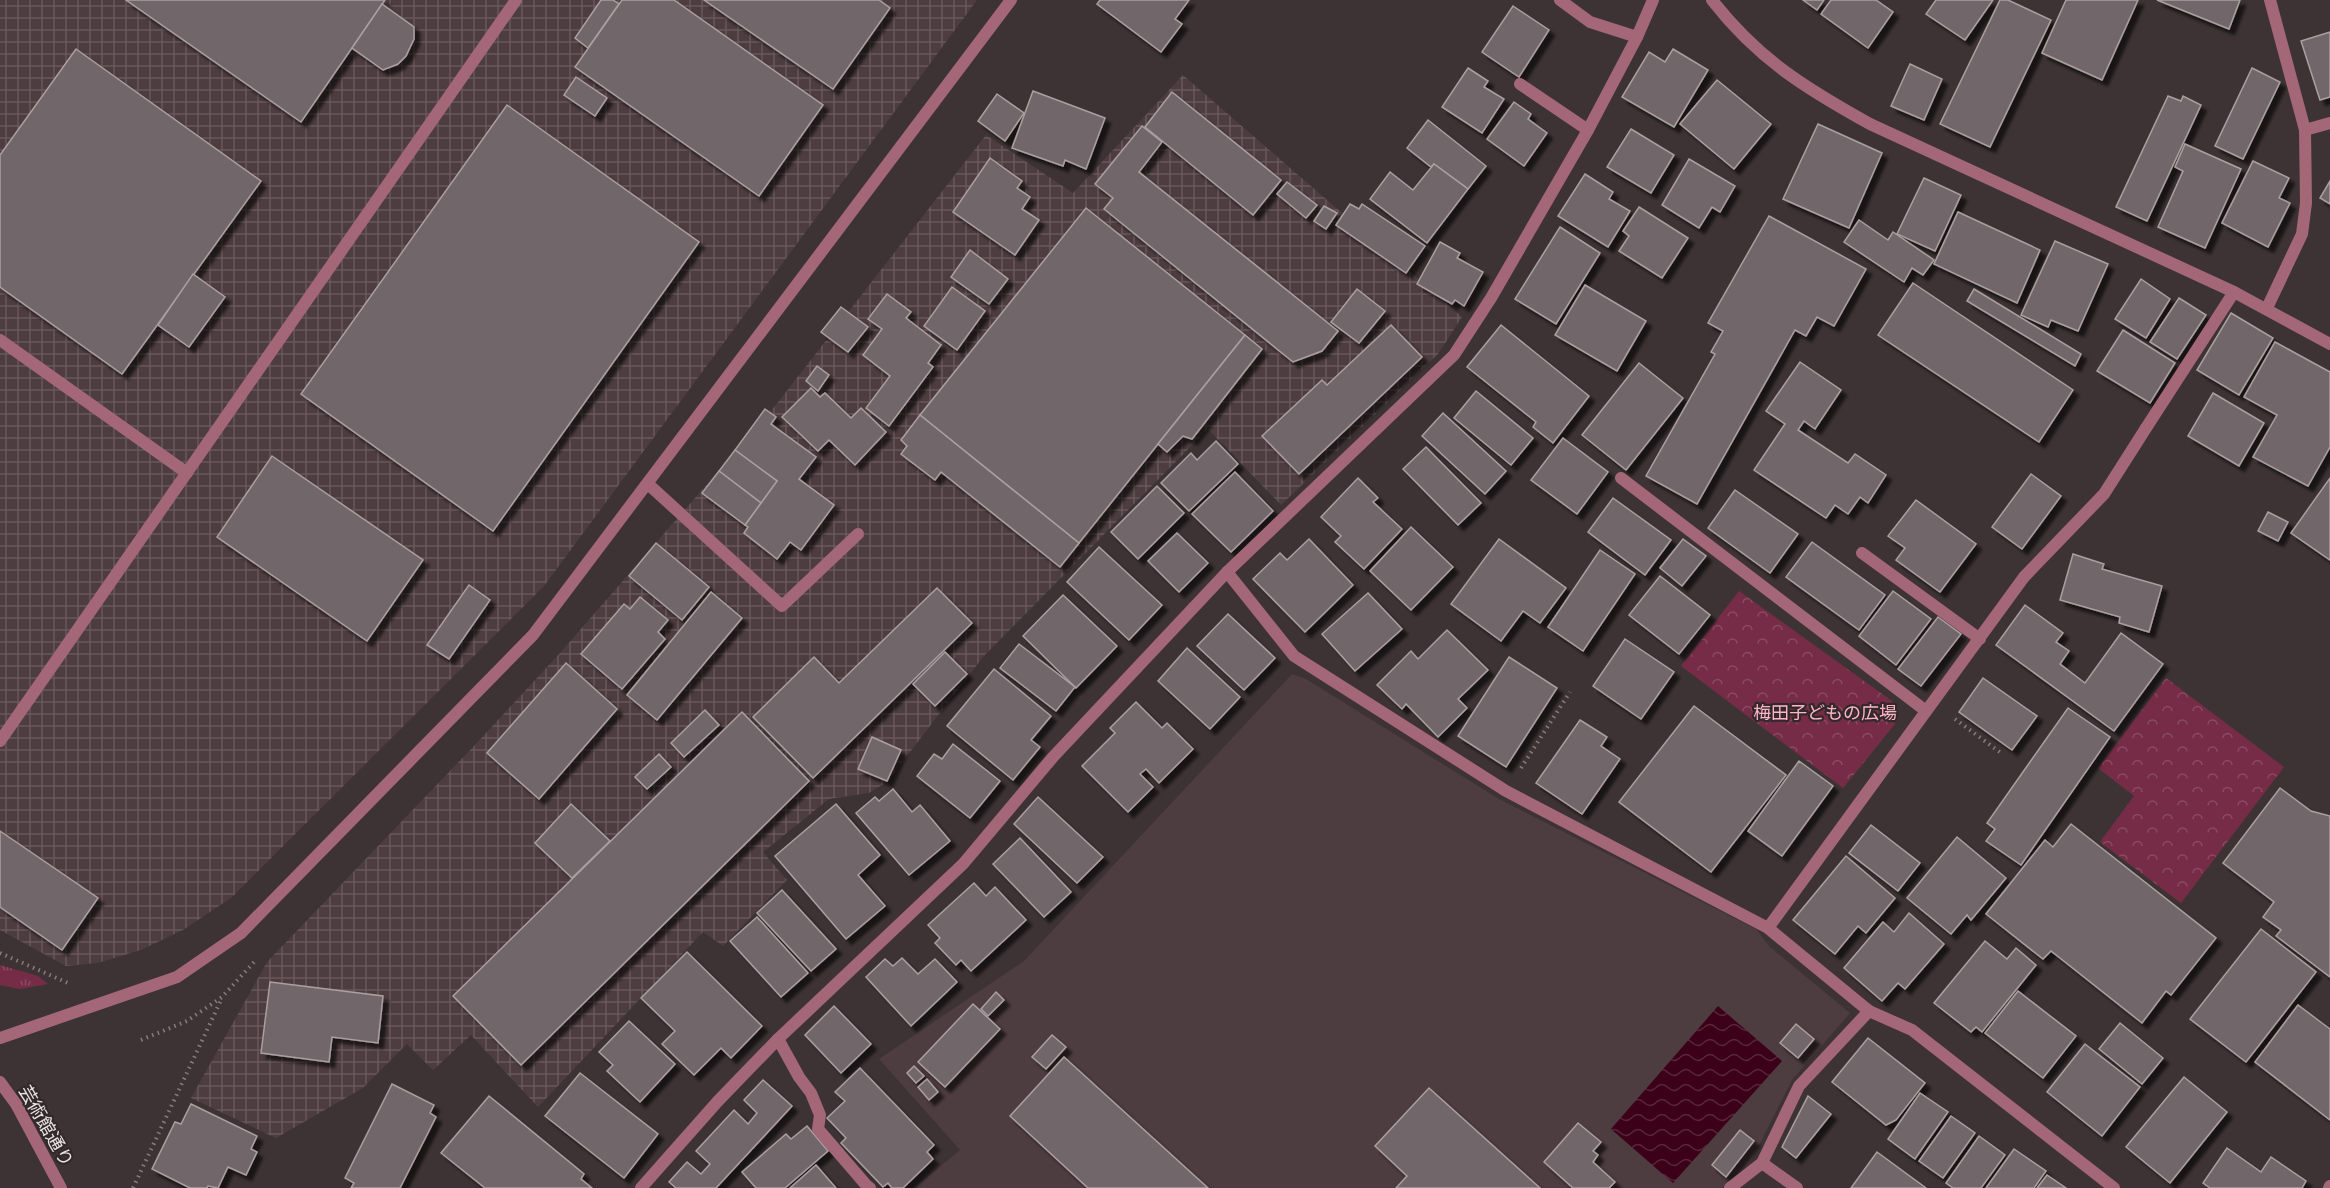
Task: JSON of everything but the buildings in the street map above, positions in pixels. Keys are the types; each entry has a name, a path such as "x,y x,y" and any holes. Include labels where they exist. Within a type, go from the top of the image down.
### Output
{"street":[{"path":"0,741 516,0"},
{"path":"0,1038 177,977 241,933 533,635 1011,0"},
{"path":"1560,0 1590,22 1637,37"},
{"path":"641,1188 718,1101 778,1039 963,864 1053,757 1227,572 1454,355 1491,298 1588,129 1637,37 1653,0"},
{"path":"1712,0 1754,48 1801,84 1840,108 1870,124 2234,292 2330,344"},
{"path":"2267,308 2302,234 2306,203 2305,130 2270,0"},
{"path":"1520,84 1588,129"},
{"path":"2305,130 2330,123"},
{"path":"1768,928 2024,578 2104,494 2234,292"},
{"path":"0,340 187,473"},
{"path":"1621,478 1929,707"},
{"path":"648,484 782,606 858,534"},
{"path":"1862,553 1980,639"},
{"path":"1227,572 1294,656 1506,791 1768,928 1869,1011 1912,1030 2114,1188"},
{"path":"1730,1188 1762,1163 1799,1086 1869,1011"},
{"path":"778,1039 799,1077 811,1093 820,1115 818,1129 868,1187"},
{"name":"芸術館通り","path":"0,1082 16,1104 61,1188"},
{"path":"1762,1163 1797,1188"}],"path":[{"path":"1506,791 1570,692"},
{"path":"1929,707 2001,753"},
{"path":"0,953 76,987"},
{"path":"133,1188 222,997"}],"shaded area":[{"path":"0,0 977,0 544,586 231,898 183,930 141,950 98,963 66,966 0,930"},
{"path":"1183,75 1462,317 1438,354 1281,505 1208,429 983,657 887,782 869,793 829,799 763,852 787,880 723,946 703,932 538,1107 471,1035 433,1070 407,1044 363,1088 276,1138 191,1098 267,962 560,653 775,406 986,135 1073,193"},
{"path":"1292,674 1306,679 1499,799 1756,929 1770,947 1850,1013 1792,1080 1749,1165 1722,1188 914,1188 960,1150 879,1059 1024,961"}],"green space":[{"name":"梅田子どもの広場","path":"1739,591 1892,701 1895,724 1843,788 1681,666"},
{"path":"2166,678 2284,767 2181,903 2100,842 2134,796 2098,768"},
{"path":"0,965 38,976 48,984 20,989 0,985"}],"water":[{"path":"1718,1006 1782,1061 1673,1183 1611,1129"}]}
